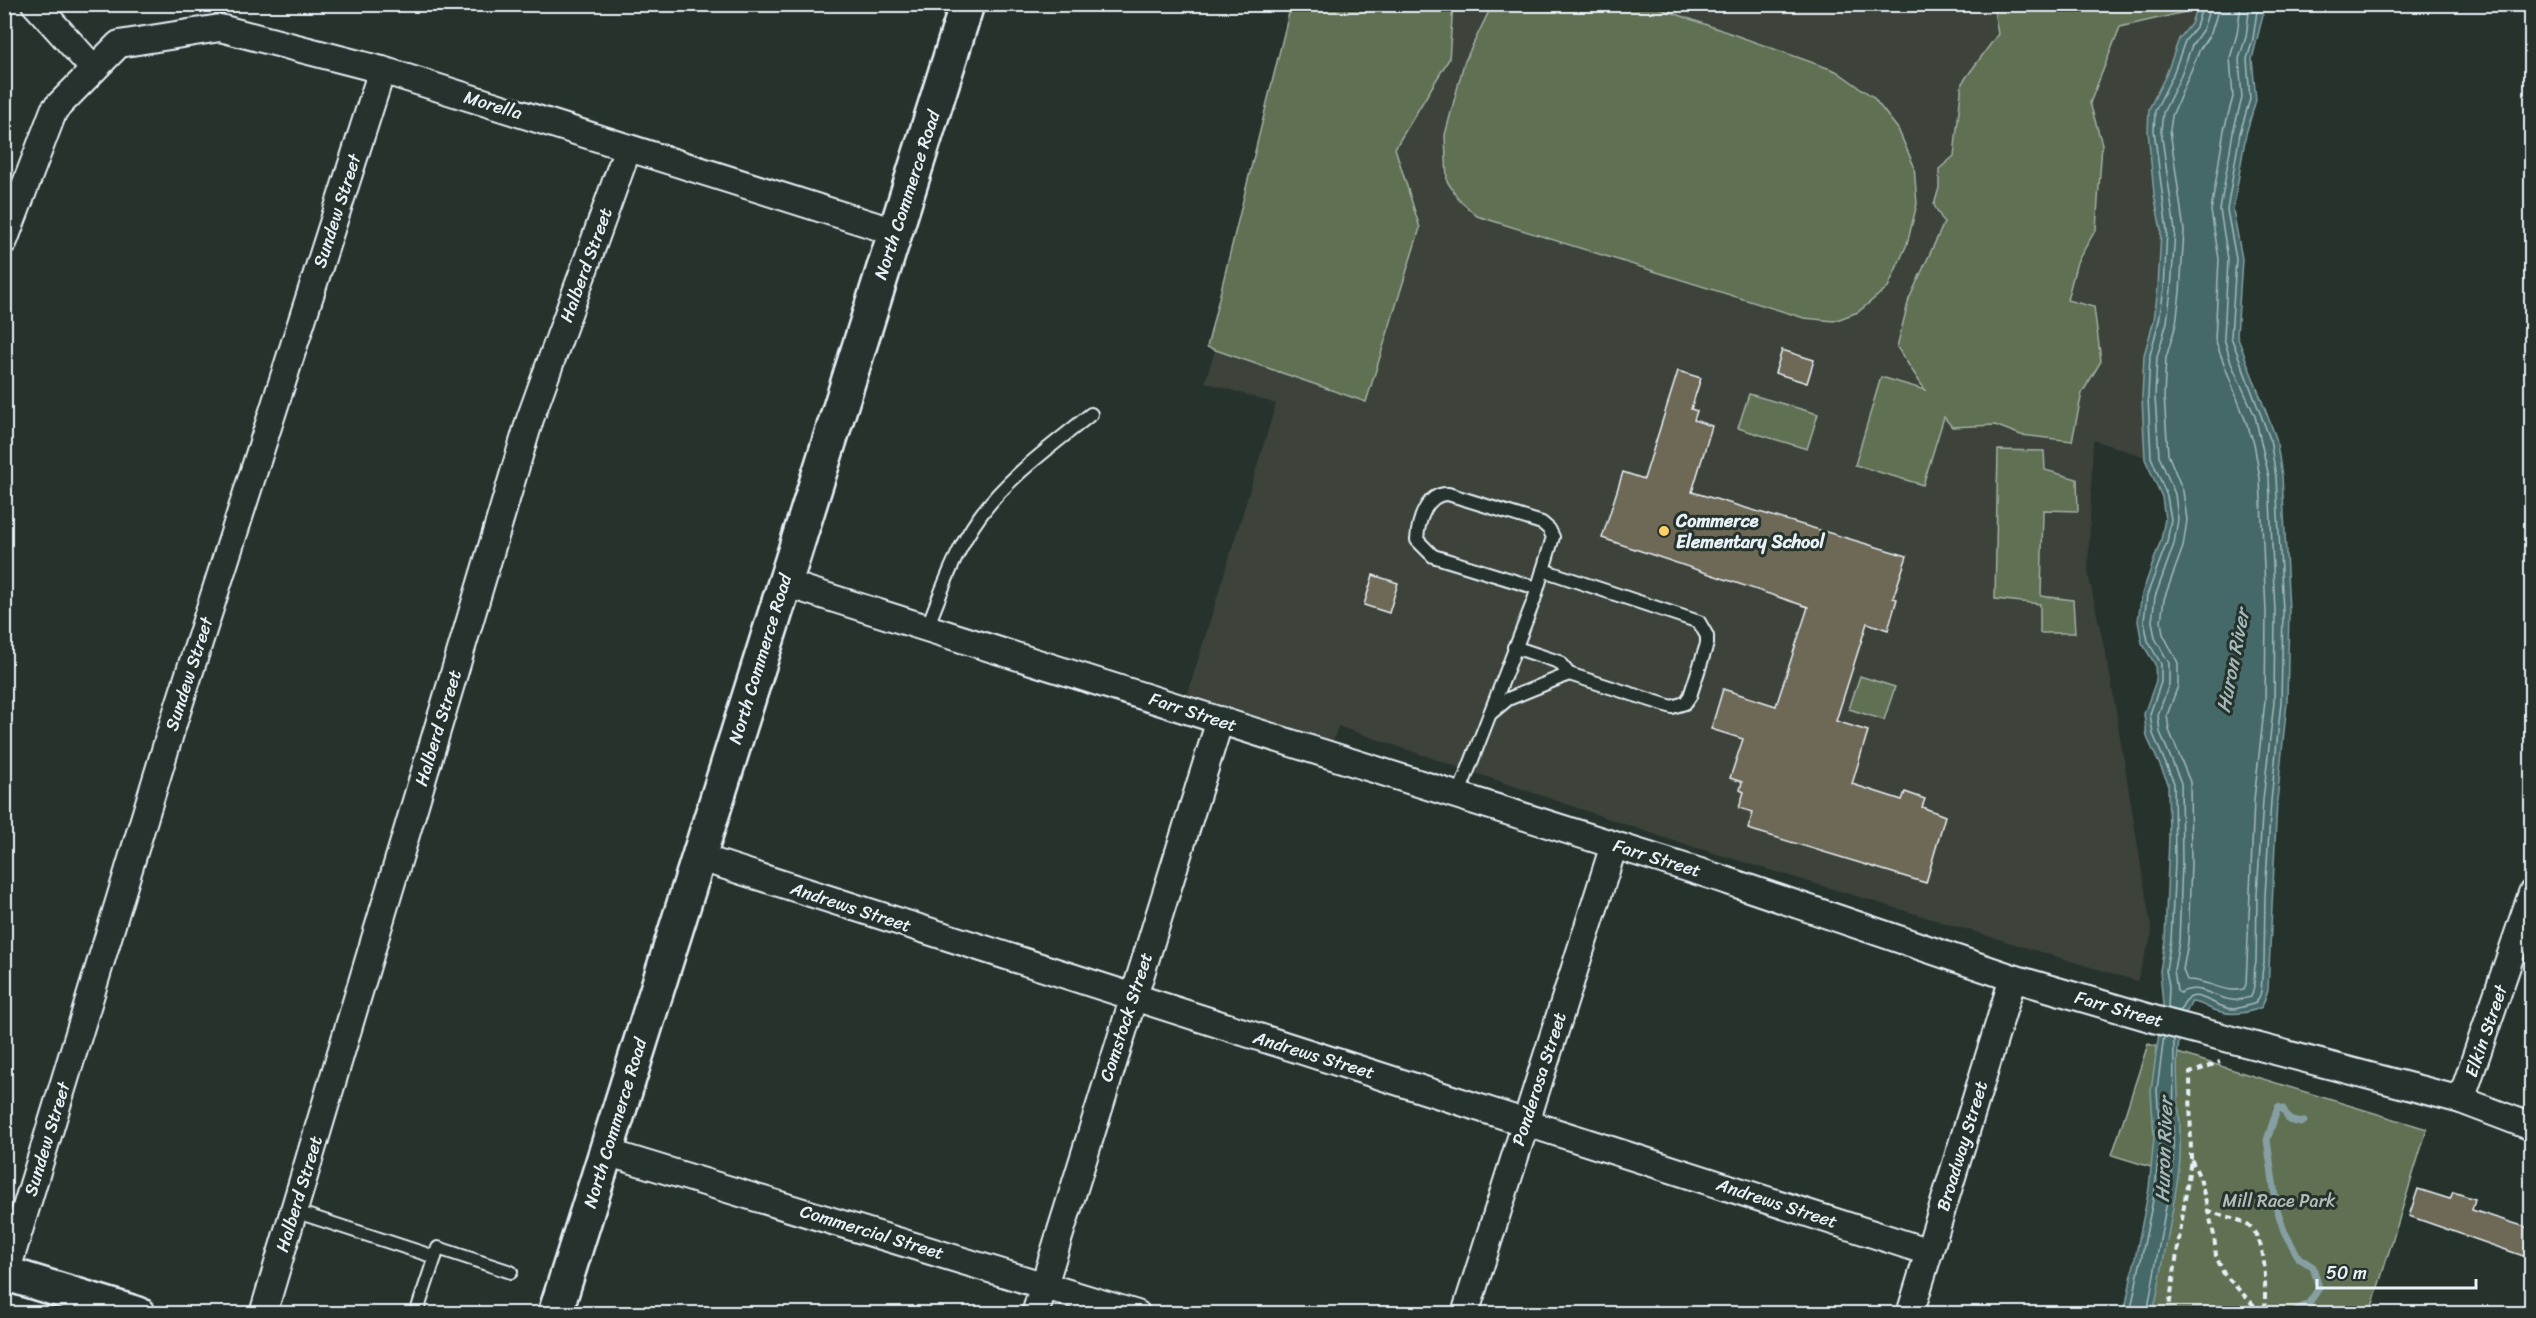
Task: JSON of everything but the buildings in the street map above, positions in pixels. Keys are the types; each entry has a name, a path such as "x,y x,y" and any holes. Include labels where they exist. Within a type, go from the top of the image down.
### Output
{"main road":[{"name":"North Commerce Road","path":"555,1314 967,4"},
{"path":"5,1276 138,1314"}],"street":[{"path":"35,4 94,69"},
{"name":"Morella","path":"4,241 54,110 119,44 220,28 381,70 895,232"},
{"name":"Sundew Street","path":"5,1276 173,724 381,70"},
{"name":"Halberd Street","path":"263,1314 530,419 628,148"},
{"name":"Farr Street","path":"784,584 1614,845 2013,978 2157,1020 2462,1100 2532,1127"},
{"name":"Comstock Street","path":"1035,1314 1220,720"},
{"name":"Ponderosa Street","path":"1465,1314 1614,845"},
{"name":"Andrews Street","path":"698,857 1132,999 1526,1121 1929,1252"},
{"name":"Elkin Street","path":"2462,1100 2532,893"},
{"name":"Broadway Street","path":"1910,1314 2013,978"},
{"name":"Commercial Street","path":"606,1152 1137,1314"}],"lane":[{"path":"927,628 957,557 979,517 1022,469 1091,414"},
{"path":"1458,796 1537,588 1552,537 1549,529 1542,523 1448,494 1434,496 1428,502 1418,540 1426,551 1433,556 1537,588"},
{"path":"1514,647 1559,662 1569,674 1672,707 1679,706 1690,696 1707,636 1704,628 1692,618 1543,570"},
{"path":"1489,715 1508,699 1569,674"},
{"path":"294,1211 435,1257"},
{"path":"416,1314 438,1248 511,1272"}],"path":[{"path":"2168,1314 2191,1160 2190,1073 2209,1064 2223,1061"},
{"path":"2191,1160 2200,1178 2214,1234 2216,1256 2224,1274 2263,1314"},
{"path":"2207,1211 2244,1223 2256,1235 2263,1264 2263,1314"}],"shaded area":[{"name":"Commerce Elementary School","path":"1326,5 2220,5 2244,489 2093,440 2088,573 2110,675 2152,933 2137,981 1674,841 1338,726 1330,752 1184,706 1276,404 1205,382"}],"green space":[{"path":"1291,5 1453,5 1449,59 1395,148 1420,228 1366,402 1207,347"},
{"path":"1492,5 1651,5 1836,71 1873,97 1898,129 1914,166 1917,204 1907,244 1888,287 1858,312 1834,321 1804,318 1477,216 1459,200 1447,181 1445,135 1464,63"},
{"path":"1993,5 2190,5 2190,11 2120,27 2090,103 2102,144 2096,229 2077,262 2067,300 2094,307 2101,361 2082,393 2072,441 2021,435 1995,425 1952,427 1944,417 1923,485 1855,465 1881,377 1925,390 1897,347 1909,299 1944,223 1934,205 1939,188 1939,169 1954,156 1962,83 1998,34"},
{"path":"1749,394 1818,414 1807,449 1738,428"},
{"path":"1998,450 2044,451 2045,470 2077,479 2078,511 2043,510 2041,596 2073,600 2075,633 2040,633 2040,604 1995,599"},
{"path":"1860,676 1895,687 1884,720 1849,709"},
{"name":"Mill Race Park","path":"2148,1044 2427,1129 2370,1313 2133,1313 2170,1173 2112,1155"}],"water":[{"name":"Huron River","path":"2197,5 2263,5 2264,11 2252,59 2256,100 2246,134 2233,210 2242,259 2237,336 2276,438 2282,476 2289,611 2287,702 2277,801 2268,990 2262,1007 2249,1012 2222,1012 2191,1002 2183,1022 2177,1063 2179,1169 2156,1300 2152,1313 2124,1314 2149,1189 2154,1137 2151,1091 2163,1004 2160,971 2165,940 2169,838 2168,783 2147,737 2144,714 2156,681 2155,664 2142,643 2138,621 2142,594 2161,540 2165,519 2162,497 2145,459 2142,398 2144,355 2154,320 2158,288 2161,230 2154,194 2148,131 2149,109 2166,75 2179,39 2191,24"}],"waterway":[{"path":"2290,1314 2309,1303 2319,1288 2313,1267 2299,1258 2284,1231 2277,1209 2267,1140 2278,1107 2283,1109 2289,1120 2301,1123 2304,1121"}],"place":[{"name":"Commerce Elementary School","path":"1664,531"}]}
